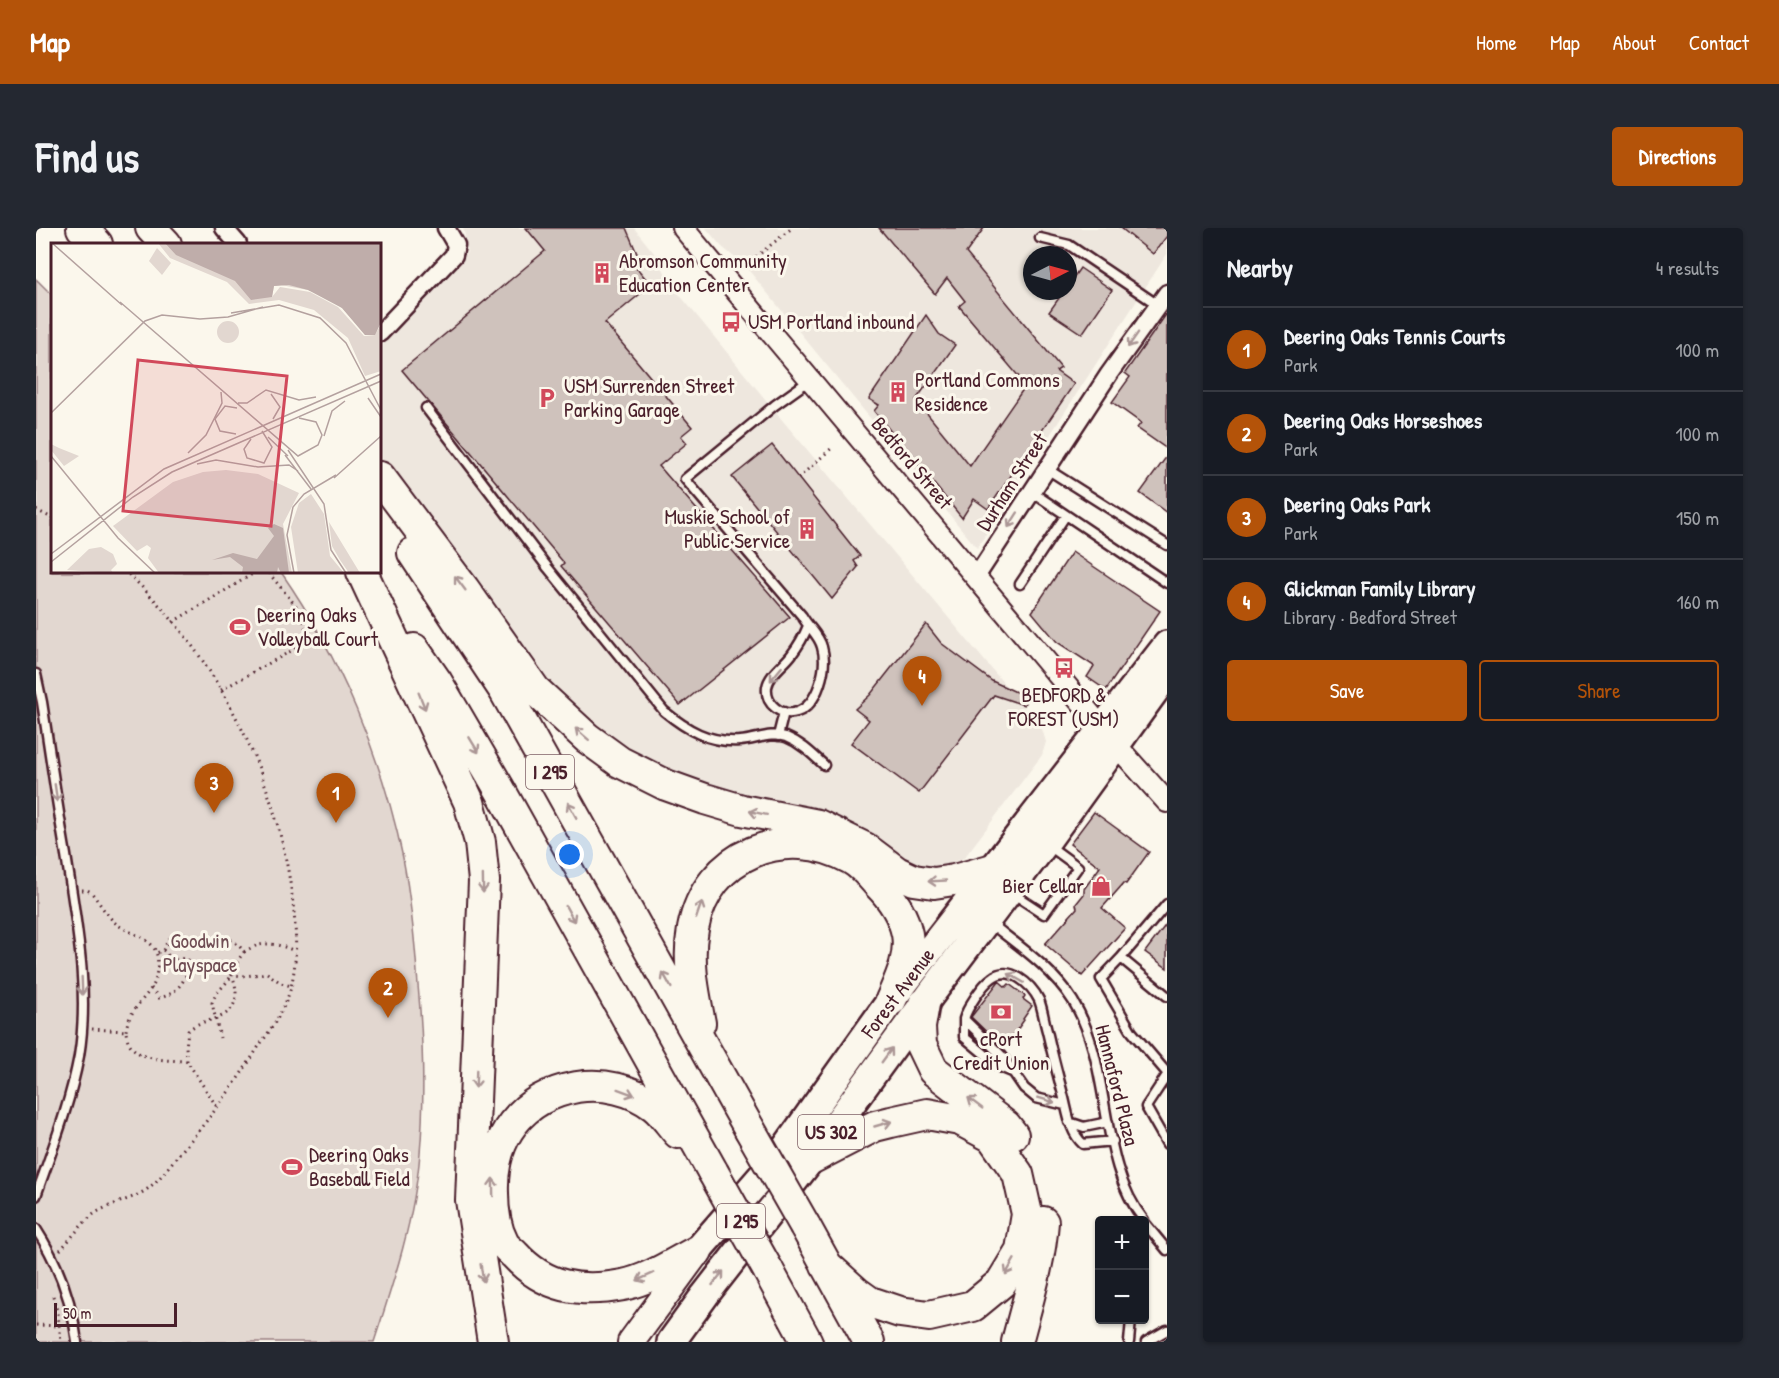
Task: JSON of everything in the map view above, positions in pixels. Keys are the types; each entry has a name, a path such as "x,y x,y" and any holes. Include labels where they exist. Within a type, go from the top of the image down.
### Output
{"highway":[{"path":"82,228 97,243"},
{"path":"151,228 165,243"},
{"path":"381,478 464,589 535,690 587,738 620,762 666,785 705,799 742,810 818,825 865,848 897,872 914,880 933,883 954,880 1001,880"},
{"name":"I 295","path":"381,506 504,690 869,1342"},
{"path":"363,573 469,802 480,842 484,881 471,1200 493,1342"},
{"name":"I 295","path":"364,573 437,682 499,788 807,1342"},
{"name":"Forest Avenue","path":"671,1342 811,1159 987,921 1001,880 1045,843 1167,645"},
{"name":"Forest Avenue","path":"698,1251 782,1153 891,1000 1001,880 1110,737 1167,674"},
{"path":"705,1050 691,969 690,948 698,908 707,890 719,874 735,861 756,850 794,843 834,851 853,860 885,891 898,909 907,936 906,962 891,1000"},
{"path":"924,1004 920,1027 921,1045 933,1070 1006,1126 1032,1159 1044,1197 1042,1238 1034,1279 1017,1342"},
{"path":"698,1251 625,1285 589,1289 554,1284 526,1267 503,1243 493,1214 492,1173 501,1140 523,1111 556,1091 591,1085 625,1090 654,1106 713,1172"},
{"path":"811,1159 875,1126 927,1114 960,1120 992,1137 1018,1174 1027,1214 1020,1250 1001,1283 973,1306 929,1316 900,1312 870,1302 826,1265"}],"main road":[{"name":"Forest Avenue","path":"631,1342 698,1251"},
{"path":"624,1342 660,1303"}],"street":[{"path":"224,228 237,243"},
{"path":"381,332 454,255 456,245 446,228"},
{"name":"Bedford Street","path":"683,228 1167,802"},
{"name":"Durham Street","path":"976,577 1163,299"}],"lane":[{"path":"1040,238 1069,244 1163,299"},
{"path":"808,626 802,640 771,678 767,687 772,706 784,712 798,712 806,706 822,681 823,648 818,637 802,616 686,479 775,405 810,380"},
{"path":"426,408 548,568 664,711 686,728 712,738 740,741 773,735 799,743 824,765"},
{"path":"1047,469 1167,545"},
{"path":"1032,492 1167,583"},
{"path":"1020,584 1066,515"},
{"path":"36,674 81,968 79,1056 59,1131 36,1196"},
{"path":"778,736 784,712"},
{"path":"1001,880 1044,915 1078,867 1045,843"},
{"path":"1167,904 1101,979 1132,1032 1167,1074 1146,1107 1167,1144"},
{"name":"Hannaford Plaza","path":"987,921 1036,959 1072,999 1084,1022 1093,1045 1108,1122 1125,1189 1140,1216"},
{"path":"1121,958 1167,996"},
{"path":"1065,1105 1036,1098 1024,1088 1002,1056 964,1019 966,1011 989,979 997,974 1006,972 1015,975 1030,987 1038,998 1045,1025 1065,1105 1069,1122 1077,1138 1083,1144 1113,1142"},
{"path":"1069,1122 1084,1128 1108,1122"},
{"name":"Hannaford Plaza","path":"1149,1228 1167,1250"},
{"path":"36,1229 52,1258 69,1302 77,1342"},
{"path":"1129,1342 1131,1324"},
{"path":"1146,1342 1167,1330"}],"path":[{"path":"742,268 792,228"},
{"path":"798,478 832,448"},
{"path":"36,510 51,518"},
{"path":"52,1258 94,1214 151,1187 217,1107 274,1025 284,1005 291,986 295,951 291,890 279,831 254,758 221,690 173,622 127,573"},
{"path":"173,622 254,573"},
{"path":"221,690 309,641 301,612 269,573"},
{"path":"71,891 87,890 118,924 146,940 157,953 156,975 151,988 136,1006 127,1022 126,1031 129,1044 144,1056 153,1059 188,1061"},
{"path":"157,953 163,950 170,937 182,933 198,941 229,939 237,943 244,952"},
{"path":"220,1038 212,1003 214,997 232,975 244,952 254,945 269,943 295,951"},
{"path":"151,988 159,998 170,996 177,990 188,972 189,963 186,958 171,960 163,950"},
{"path":"232,975 267,973 281,983 291,986"},
{"path":"217,1107 188,1061 186,1047 188,1031 200,1022 214,1019 228,1012 237,998 232,975"},
{"path":"81,1028 126,1031"},
{"path":"51,1292 61,1342"},
{"path":"36,1325 59,1326"}],"shaded area":[{"path":"463,228 634,228 658,258 670,283 1042,729 1046,742 1042,755 964,858 954,862 951,869 926,869 910,863 855,826 835,818 683,780 608,740 546,684 381,467 381,346 463,259 467,252"},
{"path":"706,228 1167,228 1167,254 977,548 746,267 721,246"}],"green space":[{"name":"Goodwin Playspace","path":"36,279 51,294 51,573 282,573 322,638 340,673 371,746 394,820 403,858 416,953 423,1090 422,1132 414,1201 396,1272 374,1342 36,1342"}],"building":[{"path":"526,228 626,228 639,258 631,261 651,285 605,323 692,427 681,436 687,443 659,466 790,617 680,705 561,566 564,563 402,370 545,251"},
{"name":"Portland Commons Residence","path":"879,228 984,228 966,253 1061,368 1056,371 1074,384 988,509 974,499 962,518 874,411 879,405 869,399 926,315 939,334 955,345 916,400 970,466 1026,385 959,306 965,301 947,278 935,294"},
{"path":"1121,228 1167,228 1167,236 1153,254"},
{"path":"1080,268 1112,290 1082,334 1049,312 1058,300 1077,300 1077,272"},
{"path":"1167,313 1167,449 1137,428 1141,423 1112,402 1130,377 1125,373"},
{"name":"Muskie School of Public Service","path":"772,445 860,556 854,561 858,567 832,599 732,477"},
{"path":"1167,456 1167,513 1140,493"},
{"path":"1072,552 1160,611 1106,690 1087,677 1094,666 1057,642 1032,612"},
{"path":"926,624 941,643 992,681 1027,697 1024,705 994,695 919,793 851,743 869,720 855,709 870,695"},
{"path":"1094,812 1149,852 1126,884 1124,883 1102,908 1125,928 1082,976 1045,944 1077,908 1076,904 1084,894 1084,889 1100,867 1070,844"},
{"path":"1167,923 1167,968 1145,952"},
{"name":"cPort Credit Union","path":"999,981 1006,987 1009,984 1025,996 1023,999 1032,1006 1009,1041 1007,1040 1002,1047 971,1017"}],"place":[{"name":"Abromson Community Education Center","path":"602,273"},
{"name":"USM Portland inbound","path":"731,322"},
{"name":"Portland Commons Residence","path":"898,392"},
{"name":"USM Surrenden Street Parking Garage","path":"547,398"},
{"name":"Muskie School of Public Service","path":"807,529"},
{"name":"Deering Oaks Volleyball Court","path":"240,627"},
{"name":"BEDFORD & FOREST (USM)","path":"1064,668"},
{"name":"Glickman Family Library","path":"922,706"},
{"name":"Deering Oaks Park","path":"214,813"},
{"name":"Deering Oaks Tennis Courts","path":"336,823"},
{"name":"Bier Cellar","path":"1101,886"},
{"name":"cPort Credit Union","path":"1001,1012"},
{"name":"Deering Oaks Horseshoes","path":"388,1018"},
{"name":"Deering Oaks Baseball Field","path":"292,1167"}]}
